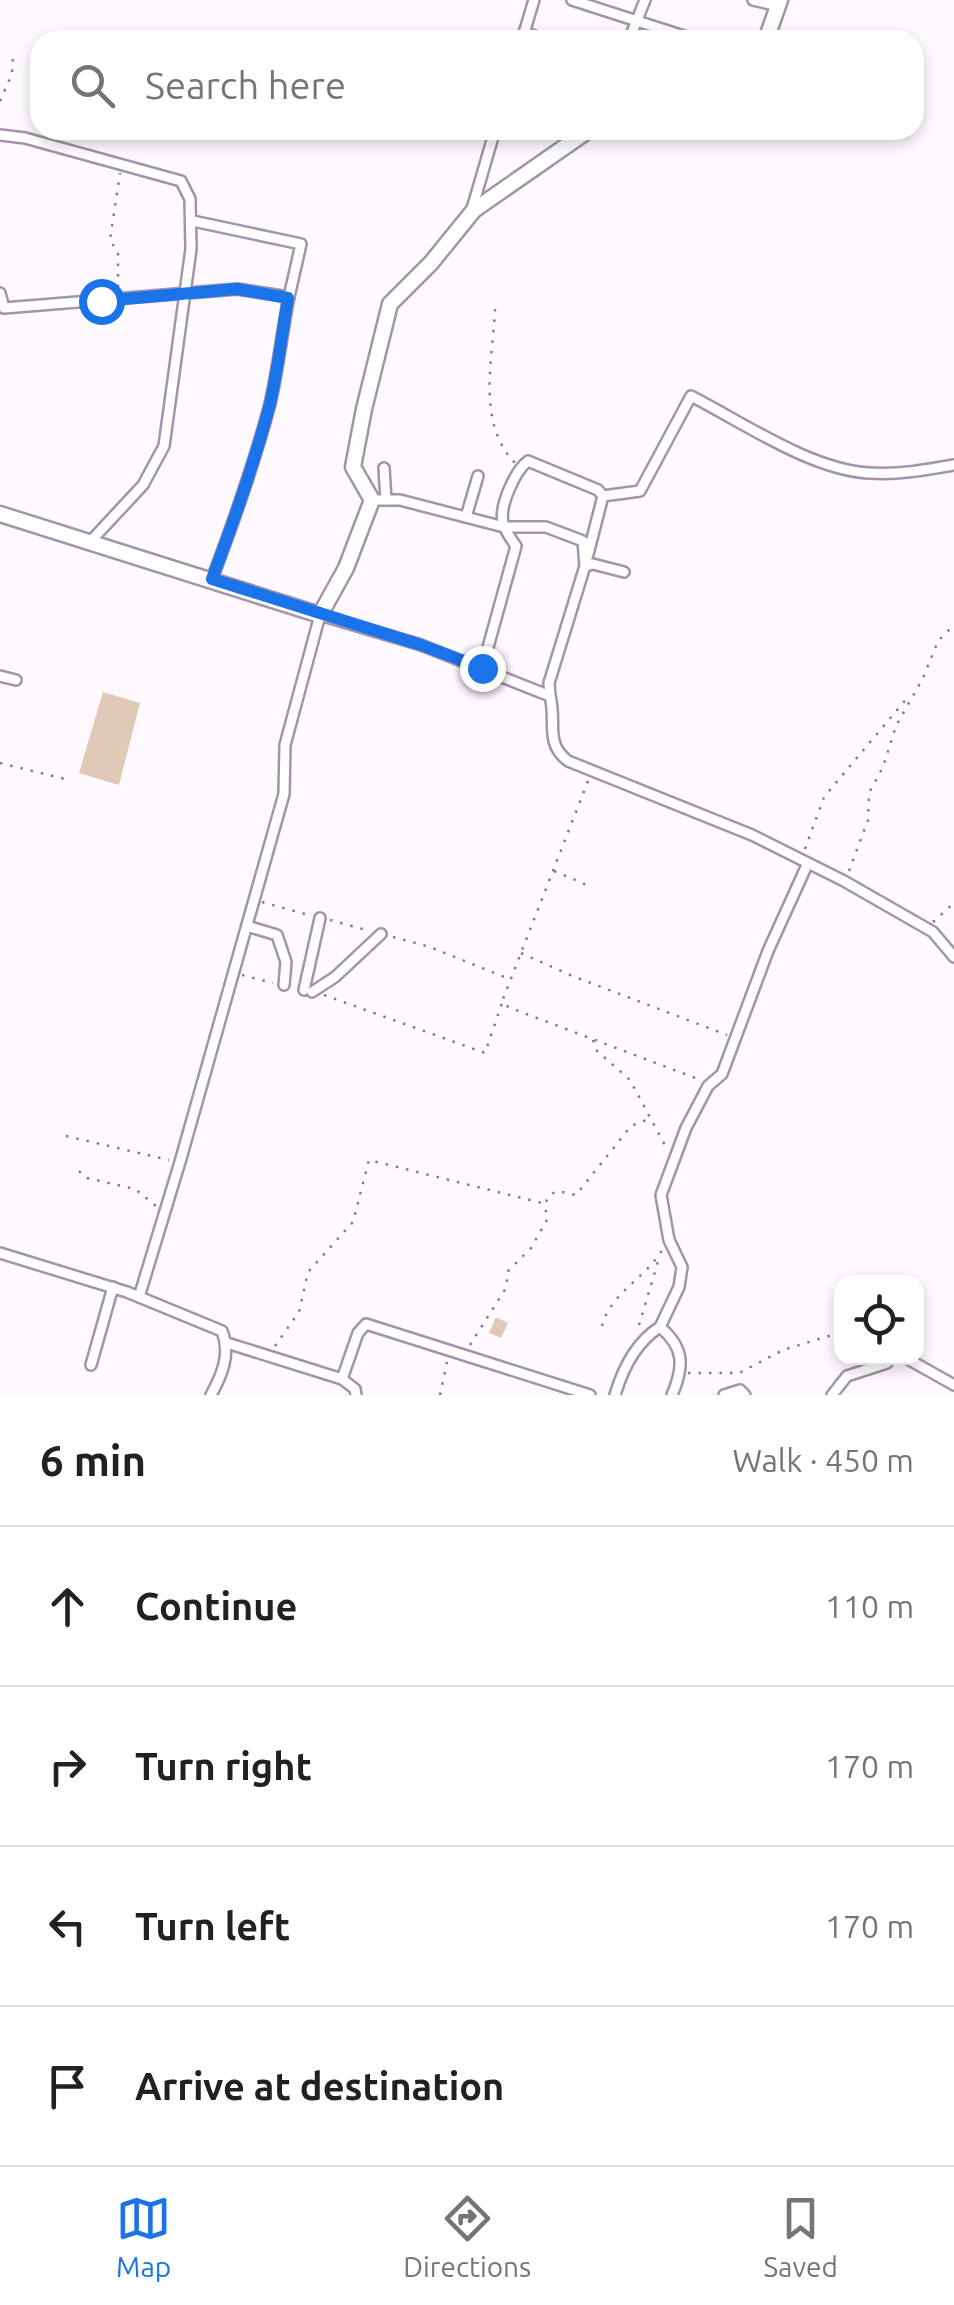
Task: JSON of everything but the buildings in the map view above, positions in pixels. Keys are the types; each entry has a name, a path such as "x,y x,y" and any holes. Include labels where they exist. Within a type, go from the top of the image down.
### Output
{"street":[{"path":"525,30 534,0"},
{"path":"572,0 665,30"},
{"path":"634,30 645,0"},
{"path":"752,0 778,2 769,30"},
{"path":"0,135 30,140"},
{"path":"31,140 181,181 190,199 193,222 186,293 164,446 143,485 88,544"},
{"path":"470,216 492,140"},
{"path":"379,500 353,467 390,304 470,216 574,140"},
{"path":"193,222 301,244 271,400 242,500 212,579"},
{"path":"0,293 4,308 237,289 288,298"},
{"path":"603,496 640,491 692,396 816,460 865,473 912,472 954,465"},
{"path":"482,668 516,546 504,527 502,515 520,467 528,461 540,463 603,496"},
{"path":"139,1297 284,794 285,745 320,614 379,500 384,468"},
{"path":"466,518 478,476"},
{"path":"603,496 549,683 552,737 557,752 752,835 844,882 926,927 954,957"},
{"path":"379,500 400,500 504,527 546,527 583,541 585,566"},
{"path":"0,514 421,645 550,696"},
{"path":"585,566 593,564 624,572"},
{"path":"0,676 16,680"},
{"path":"615,1395 628,1361 660,1327 682,1274 682,1261 668,1234 661,1195 708,1086 722,1074 768,951 808,865"},
{"path":"308,991 320,918"},
{"path":"247,926 278,936 286,962 284,985"},
{"path":"308,991 335,977 381,934"},
{"path":"0,1253 113,1287 222,1331 227,1344 220,1378 211,1395"},
{"path":"91,1365 113,1287"},
{"path":"342,1379 358,1334 366,1324 584,1394"},
{"path":"660,1327 679,1349 681,1373 672,1395"},
{"path":"227,1344 342,1379 356,1395"},
{"path":"832,1395 848,1376 881,1365"},
{"path":"918,1365 954,1385"},
{"path":"724,1395 740,1390 745,1395"}],"path":[{"path":"0,102 12,74 13,55"},
{"path":"118,298 118,253 110,240 121,166"},
{"path":"495,310 494,339 487,367 491,402 505,452 520,467"},
{"path":"808,865 804,854 824,797 912,694 938,642 954,625"},
{"path":"844,882 865,833 869,792 883,768 896,726 912,694"},
{"path":"0,763 69,780"},
{"path":"308,991 332,996 484,1053 592,770"},
{"path":"552,870 587,885"},
{"path":"926,927 954,903"},
{"path":"520,952 736,1038"},
{"path":"234,973 284,985"},
{"path":"503,998 508,1006 697,1078 708,1086"},
{"path":"593,1039 596,1050 630,1080 674,1160"},
{"path":"467,1355 472,1337 506,1288 508,1271 544,1228 548,1218 546,1204 553,1193 576,1195 632,1126 649,1119"},
{"path":"66,1136 180,1162"},
{"path":"270,1357 282,1333 300,1312 308,1272 353,1222 369,1160 546,1204"},
{"path":"80,1170 87,1178 135,1189 165,1214"},
{"path":"640,1325 668,1234"},
{"path":"602,1326 609,1305 660,1254"},
{"path":"681,1373 738,1373 783,1350 834,1334"},
{"path":"440,1395 450,1350"}],"route":[{"path":"101,301 237,289 288,298 271,400 242,500 212,579 482,668"}]}
